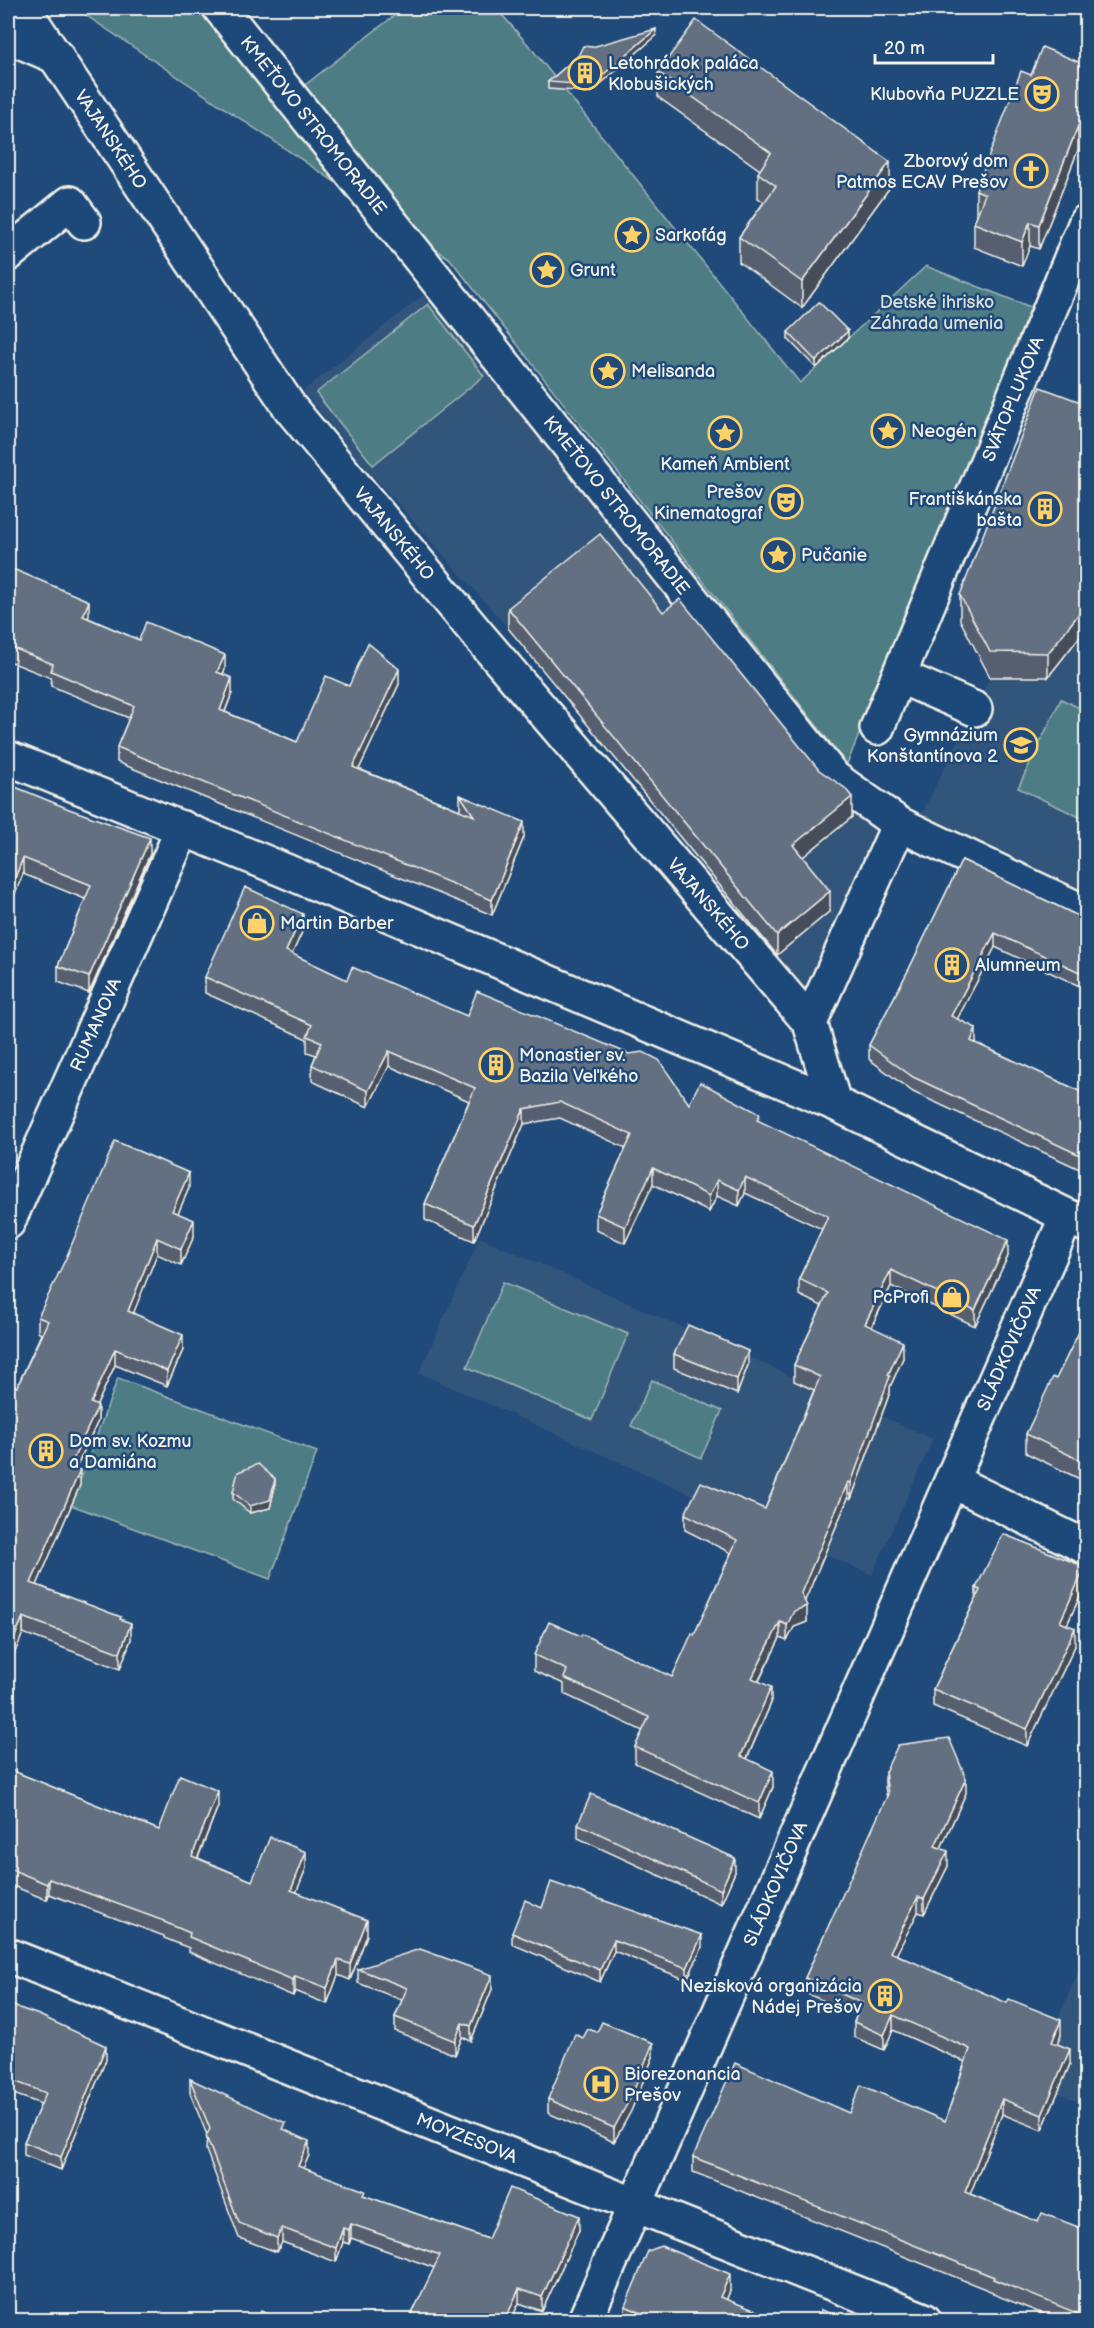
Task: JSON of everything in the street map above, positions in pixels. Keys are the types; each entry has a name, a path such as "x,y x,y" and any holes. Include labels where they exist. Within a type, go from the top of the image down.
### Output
{"street":[{"name":"VAJANSKÉHO","path":"23,8 291,409 479,636 810,1023 834,1103"},
{"name":"KMEŤOVO STROMORADIE","path":"220,8 834,778 899,824 1086,913"},
{"path":"8,36 57,57"},
{"path":"8,254 70,203 84,222"},
{"name":"SVÄTOPLUKOVA","path":"877,728 1086,222"},
{"path":"899,676 975,709"},
{"path":"8,758 183,828 834,1103 1077,1221"},
{"path":"810,1023 899,824"},
{"name":"RUMANOVA","path":"8,1222 183,828"},
{"name":"SLÁDKOVIČOVA","path":"585,2320 952,1481 1077,1221"},
{"path":"952,1481 1086,1547"},
{"name":"MOYZESOVA","path":"8,1955 924,2320"}],"shaded area":[{"path":"427,292 833,778 899,824 818,1006 775,957 508,628 367,469 303,391"},
{"name":"Gymnázium Konštantínova 2","path":"1081,635 1086,638 1086,913 913,831 990,677 1048,677"},
{"path":"480,1237 933,1439 872,1575 419,1373"},
{"path":"1086,1954 1086,2105 1031,2081"}],"green space":[{"name":"Detské ihrisko Záhrada umenia","path":"75,8 223,8 292,95 404,8 496,8 531,48 800,383 926,266 1033,308 847,764 450,259"},
{"path":"428,304 484,376 373,465 316,393"},
{"path":"1061,699 1086,711 1086,820 1018,788"},
{"path":"503,1282 628,1334 592,1420 467,1367"},
{"path":"118,1378 317,1452 270,1579 71,1505"},
{"path":"652,1380 722,1411 701,1458 631,1426"}],"building":[{"path":"696,20 890,162 802,282 739,237 776,186 758,173 771,153 658,72"},
{"path":"656,29 591,85 548,82 578,56 583,46 592,47"},
{"name":"Zborový dom Patmos ECAV Prešov","path":"1042,47 1086,65 1086,129 1078,126 1039,225 1030,222 1022,242 974,223 985,194 976,190 1021,71 1031,75"},
{"path":"819,302 848,331 816,361 788,332"},
{"name":"Františkánska bašta","path":"1040,387 1086,404 1086,614 1081,611 1048,653 990,652 960,595"},
{"path":"600,534 663,612 680,599 819,770 845,788 852,797 793,845 830,891 777,935 508,608"},
{"path":"8,567 89,601 83,616 139,640 146,622 225,655 217,672 232,678 220,710 297,742 326,676 349,686 368,643 399,669 353,767 474,816 460,795 524,822 492,900 117,747 134,706 51,671 53,664 8,646"},
{"path":"8,784 150,838 89,977 58,966 91,885 23,858 8,895"},
{"path":"962,860 1078,916 1086,917 1086,975 995,933 951,1016 976,1028 971,1041 1086,1094 1086,1158 913,1077 869,1045"},
{"path":"245,887 303,914 286,951 347,980 352,967 467,1016 477,991 629,1054 643,1052 659,1060 689,1104 700,1082 760,1114 757,1120 1008,1240 975,1310 891,1270 865,1324 903,1342 888,1375 890,1376 851,1483 848,1482 801,1593 807,1606 794,1611 787,1625 780,1622 752,1678 771,1687 741,1756 773,1771 759,1803 635,1747 649,1717 564,1678 567,1670 534,1655 549,1622 581,1636 582,1634 672,1677 692,1633 694,1635 737,1540 685,1514 701,1482 765,1509 820,1377 794,1365 828,1293 799,1279 828,1216 745,1177 739,1190 717,1180 709,1196 653,1168 625,1227 596,1214 632,1135 560,1102 524,1109 474,1225 425,1204 475,1088 389,1051 368,1091 312,1065 322,1042 307,1036 312,1025 205,977"},
{"path":"115,1141 189,1173 172,1211 194,1220 181,1249 157,1238 128,1311 183,1335 167,1371 115,1349 91,1403 98,1406 70,1466 80,1470 31,1583 121,1617 120,1619 131,1623 120,1653 23,1617 8,1653 8,1383 17,1387 48,1321 38,1317 66,1258"},
{"path":"1086,1318 1086,1463 1026,1434 1053,1377 1056,1379"},
{"path":"688,1325 748,1351 737,1379 674,1354"},
{"path":"258,1464 275,1479 270,1500 250,1506 233,1492 238,1472"},
{"path":"1003,1534 1085,1567 1060,1622 1075,1628 1027,1729 933,1689 980,1590 976,1588"},
{"path":"949,1738 966,1778 935,1846 948,1851 924,1899 918,1897 890,1952 1007,2003 1009,1999 1061,2020 1052,2042 1070,2049 1042,2115 1002,2099 965,2192 1038,2222 1042,2213 1086,2230 1086,2317 993,2279 994,2277 693,2157 735,2063 849,2113 861,2085 945,2121 970,2049 893,2015 884,2035 854,2022 862,2003 805,1978 888,1794 885,1772 898,1745"},
{"path":"8,1769 159,1830 180,1775 218,1791 192,1856 252,1881 270,1837 306,1852 291,1890 367,1920 350,1964 338,1960 327,1988 295,1976 293,1980 189,1937 190,1933 164,1921 49,1879 47,1884 8,1868"},
{"path":"591,1794 735,1858 721,1890 578,1824"},
{"path":"551,1882 702,1935 687,1968 614,1940 600,1970 512,1933 525,1900 542,1908"},
{"path":"420,1949 492,1975 471,2026 462,2023 455,2041 395,2017 407,1988 358,1969"},
{"path":"8,2004 39,2015 106,2046 61,2157 24,2142 46,2093 8,2079"},
{"name":"Biorezonancia Prešov","path":"602,2022 653,2043 631,2097 614,2128 548,2099 575,2034 583,2038 588,2029 597,2032"},
{"path":"190,2079 286,2123 283,2129 309,2141 298,2166 365,2191 363,2195 488,2239 510,2188 579,2216 542,2297 519,2289 505,2320 409,2320 440,2255 351,2224 349,2230 343,2228 336,2248 282,2228 277,2238 239,2223 206,2136 210,2129"},
{"path":"661,2246 730,2274 720,2297 780,2320 650,2320 651,2317 625,2306 648,2251"},
{"path":"821,2310 848,2320 817,2320"},
{"path":"261,2311 283,2320 257,2320"}],"place":[{"name":"Letohrádok paláca Klobušických","path":"585,73"},
{"name":"Klubovňa PUZZLE","path":"1042,94"},
{"name":"Zborový dom Patmos ECAV Prešov","path":"1031,171"},
{"name":"Sarkofág","path":"632,235"},
{"name":"Grunt","path":"547,270"},
{"name":"Melisanda","path":"608,371"},
{"name":"Neogén","path":"888,431"},
{"name":"Kameň Ambient","path":"725,433"},
{"name":"Prešov Kinematograf","path":"786,502"},
{"name":"Františkánska bašta","path":"1045,509"},
{"name":"Pučanie","path":"778,555"},
{"name":"Gymnázium Konštantínova 2","path":"1021,745"},
{"name":"Martin Barber","path":"257,923"},
{"name":"Alumneum","path":"952,965"},
{"name":"Monastier sv. Bazila Veľkého","path":"496,1065"},
{"name":"PcProfi","path":"952,1297"},
{"name":"Dom sv. Kozmu a Damiána","path":"46,1451"},
{"name":"Nezisková organizácia Nádej Prešov","path":"885,1996"},
{"name":"Biorezonancia Prešov","path":"601,2084"}]}
